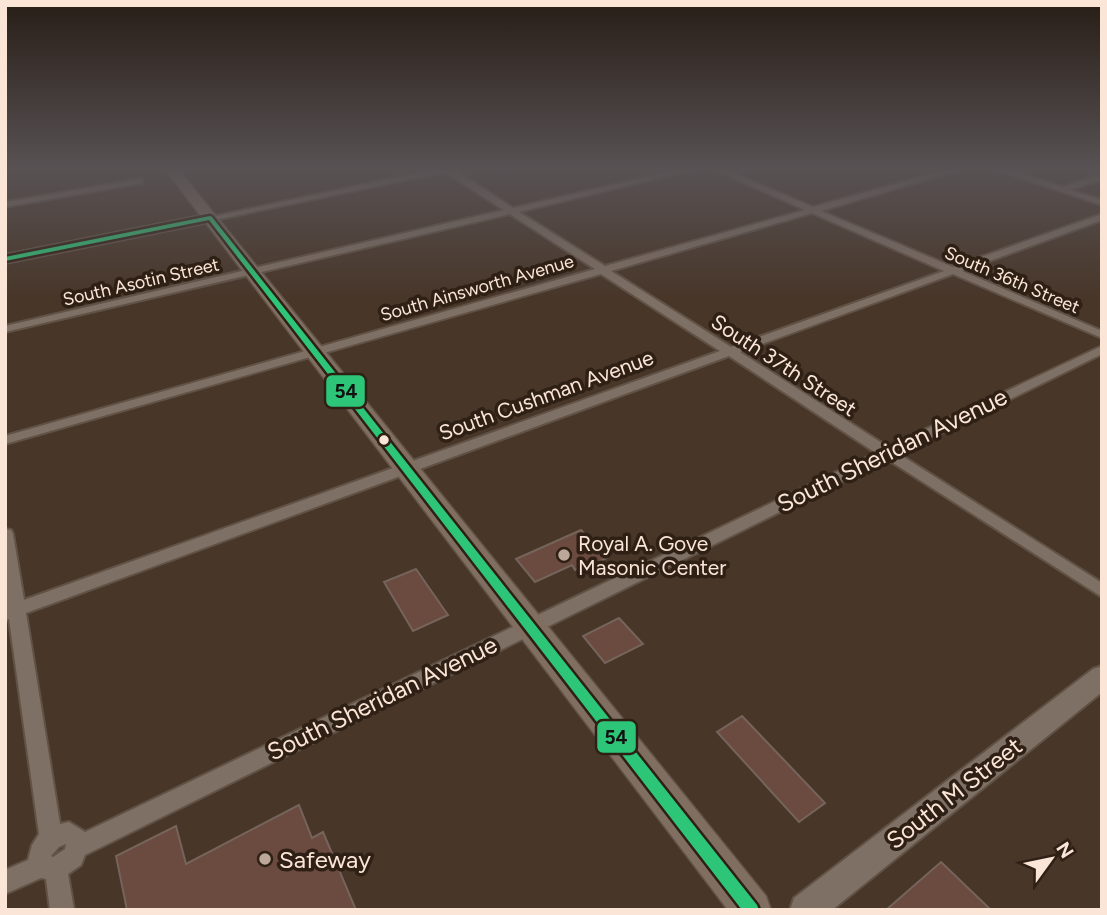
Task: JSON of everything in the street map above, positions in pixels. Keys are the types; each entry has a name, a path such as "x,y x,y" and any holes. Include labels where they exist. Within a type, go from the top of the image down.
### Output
{"main road":[{"path":"204,212 752,910"}],"street":[{"path":"5,259 240,212"},
{"name":"South Asotin Street","path":"5,330 508,212"},
{"name":"South 37th Street","path":"512,212 1102,591"},
{"name":"South Ainsworth Avenue","path":"5,440 812,212"},
{"name":"South 36th Street","path":"816,212 1102,335"},
{"name":"South Cushman Avenue","path":"11,612 1102,217"},
{"name":"South Sheridan Avenue","path":"48,867 68,862 79,846 1102,349"},
{"path":"5,534 11,612 51,838"},
{"name":"South M Street","path":"806,910 1102,677"},
{"path":"62,910 48,867 38,855 51,838 69,833 77,837 79,846"},
{"path":"5,882 48,867"}],"building":[{"name":"Royal A. Gove Masonic Center","path":"581,530 607,558 575,570 572,565 535,582 516,559"},
{"path":"416,569 448,615 413,631 384,582"},
{"path":"619,618 643,644 605,663 583,636"},
{"path":"742,716 825,803 799,822 717,732"},
{"name":"Safeway","path":"299,805 312,838 323,832 356,910 127,910 116,856 176,826 186,864"},
{"path":"941,862 991,910 886,910"}],"transit line":[{"name":"54","path":"210,218 752,910"},
{"name":"54","path":"5,259 210,218"}],"place":[{"name":"Royal A. Gove Masonic Center","path":"564,555"},
{"name":"Safeway","path":"265,859"}]}
